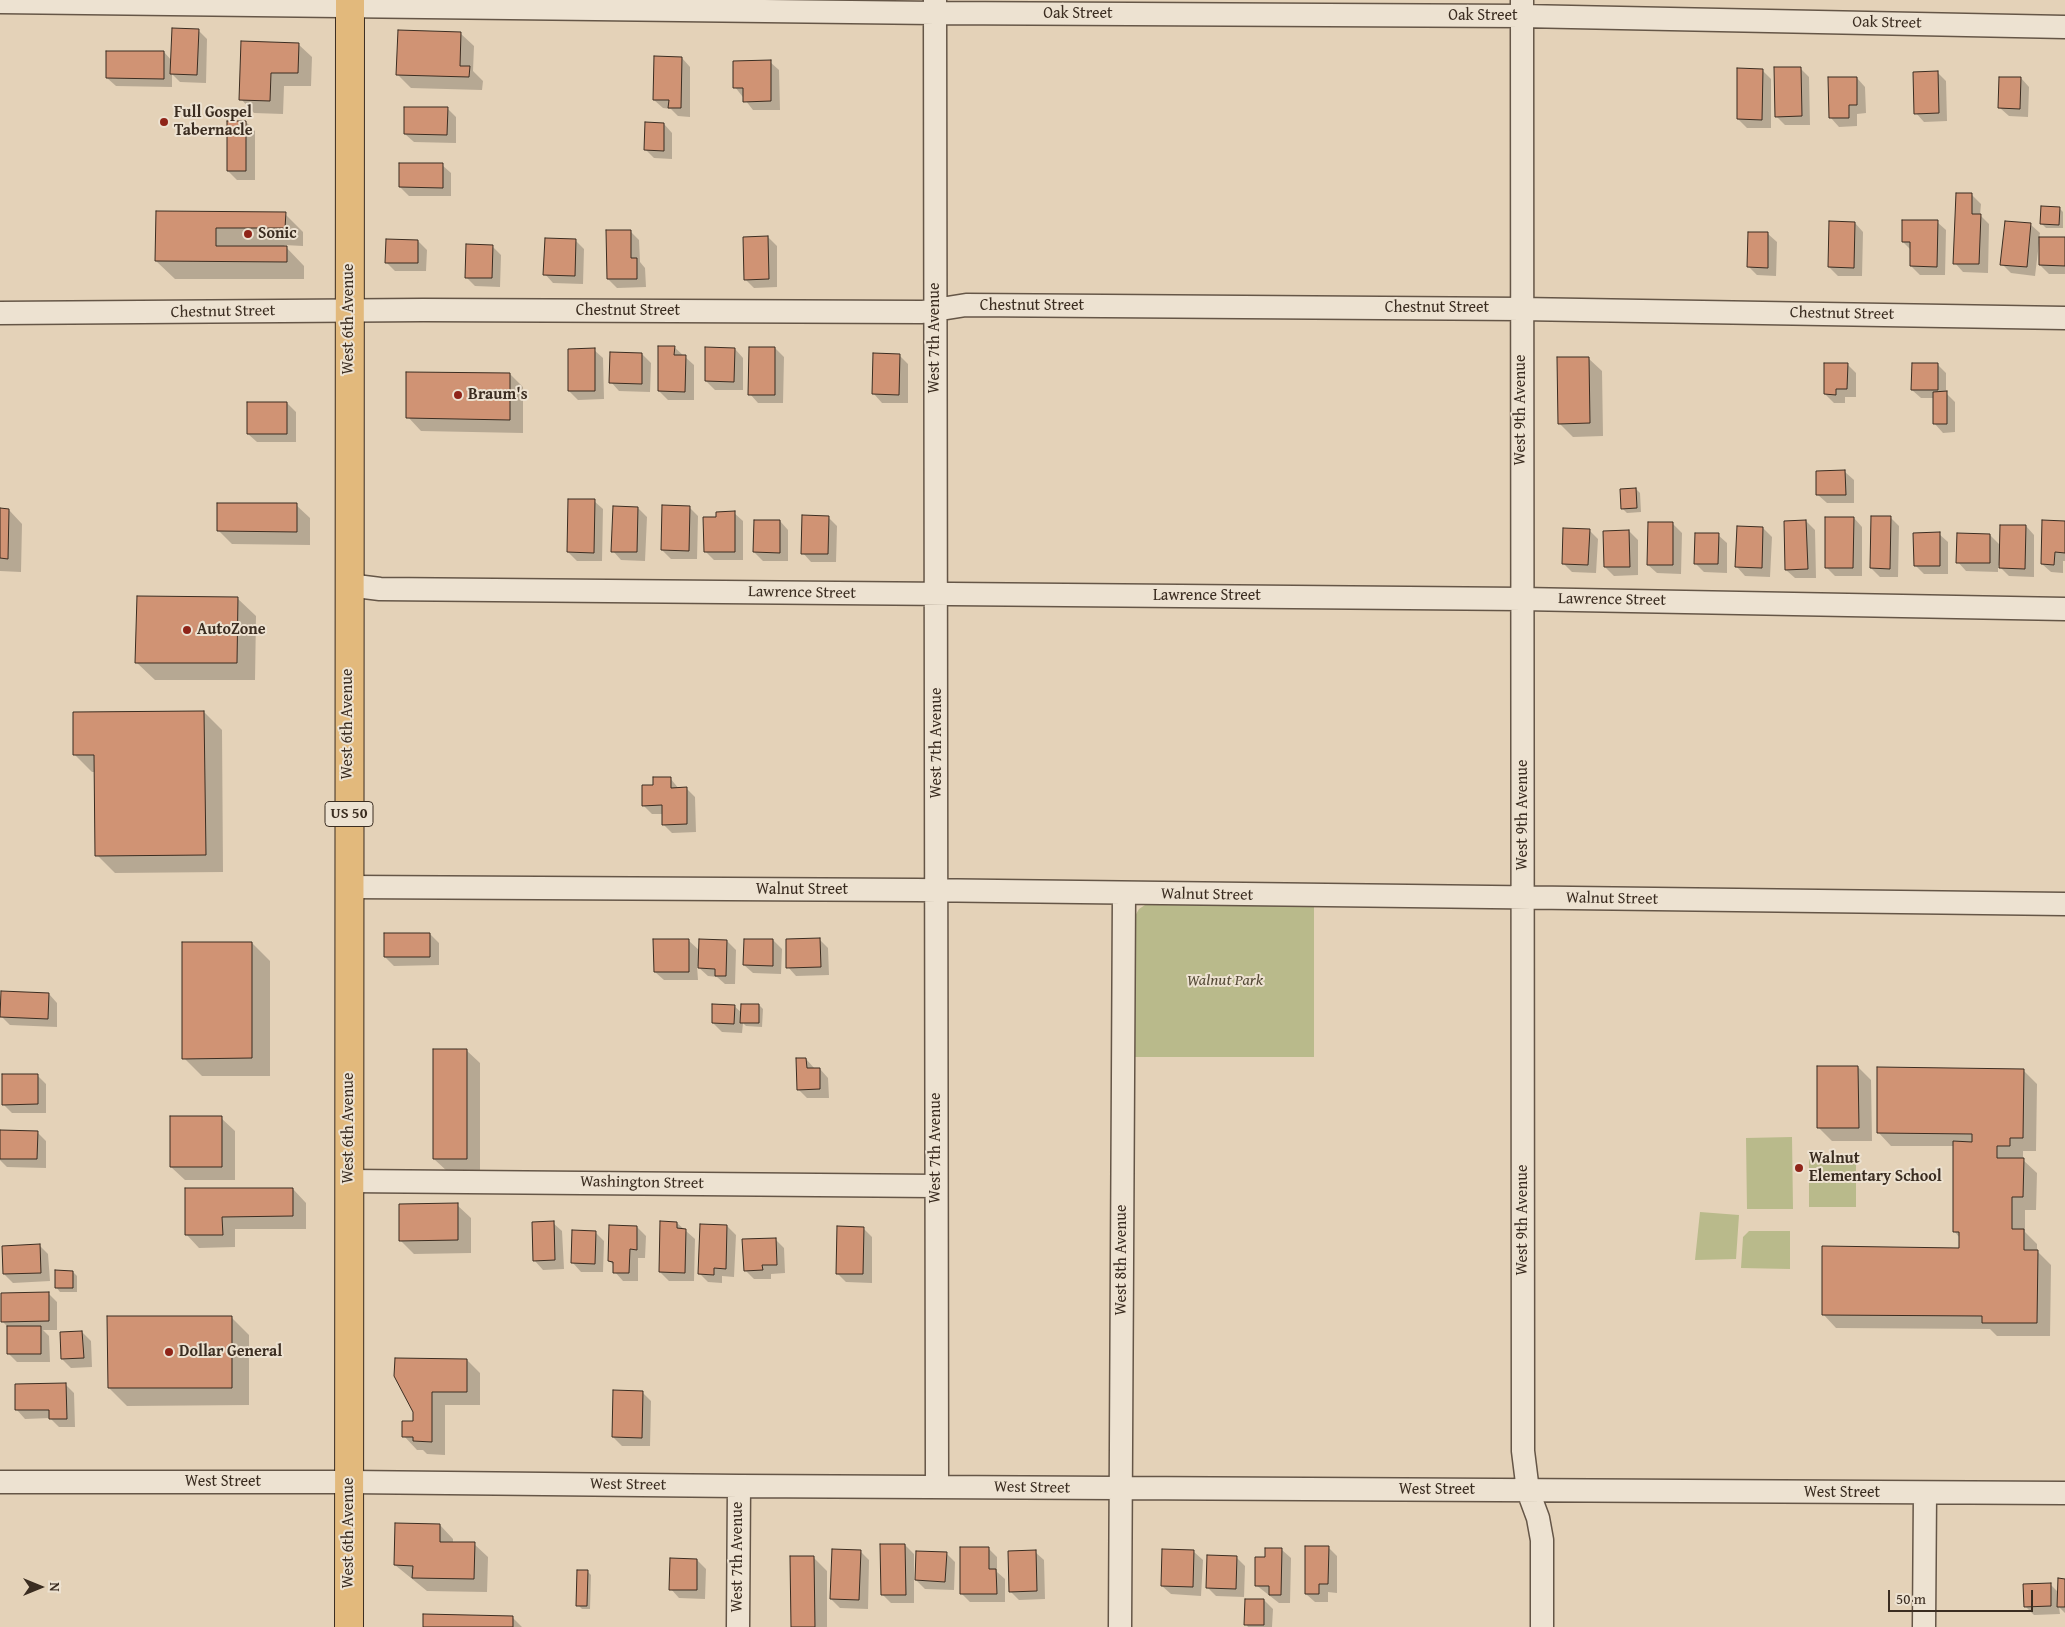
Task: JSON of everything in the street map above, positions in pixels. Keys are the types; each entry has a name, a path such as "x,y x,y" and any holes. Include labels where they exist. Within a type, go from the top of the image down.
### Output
{"main road":[{"name":"West 6th Avenue","path":"349,1627 348,585 350,4"}],"street":[{"name":"Oak Street","path":"0,2 1522,8 2065,27"},
{"name":"West 7th Avenue","path":"935,7 935,1186 937,1487"},
{"name":"West 9th Avenue","path":"1522,8 1523,1441 1528,1491 1538,1518 1542,1540 1542,1627"},
{"name":"Chestnut Street","path":"0,313 350,311 922,312 966,305 1521,309 2065,318"},
{"name":"Lawrence Street","path":"348,585 380,589 1522,599 2065,609"},
{"name":"Walnut Street","path":"349,887 936,891 2065,904"},
{"name":"West 8th Avenue","path":"1120,1627 1124,894"},
{"name":"Washington Street","path":"349,1181 935,1186"},
{"name":"West Street","path":"0,1482 350,1482 739,1486 2065,1493"},
{"name":"West 7th Avenue","path":"738,1627 739,1486"},
{"path":"1924,1627 1925,1493"}],"green space":[{"name":"Walnut Park","path":"1145,905 1314,906 1314,1057 1135,1057 1135,916 1139,909"},
{"path":"1792,1137 1793,1209 1747,1209 1746,1138"},
{"path":"1809,1159 1856,1159 1856,1207 1809,1207"},
{"path":"1700,1212 1739,1215 1736,1259 1695,1260"},
{"path":"1749,1231 1790,1231 1790,1269 1741,1268 1743,1237"}],"building":[{"path":"172,28 199,29 197,75 170,74"},
{"path":"398,30 461,32 460,66 470,66 469,77 396,75"},
{"path":"241,41 299,43 298,73 271,73 270,101 239,100"},
{"path":"106,51 164,51 164,79 106,78"},
{"path":"654,56 682,57 681,108 668,108 669,100 653,100"},
{"path":"771,60 771,101 743,102 743,88 733,88 733,61"},
{"path":"1774,67 1801,67 1802,116 1775,117"},
{"path":"1737,68 1763,69 1762,120 1737,119"},
{"path":"1938,71 1939,113 1914,114 1913,72"},
{"path":"1828,77 1857,77 1857,105 1849,105 1849,118 1829,118"},
{"path":"1999,77 2021,77 2020,109 1998,108"},
{"path":"404,107 448,107 447,135 404,134"},
{"path":"227,121 246,121 246,171 227,171"},
{"path":"645,122 664,123 664,151 644,150"},
{"path":"399,163 443,163 443,188 399,187"},
{"path":"1956,193 1972,193 1972,214 1981,214 1979,264 1953,264"},
{"path":"2041,206 2060,207 2059,225 2040,224"},
{"path":"156,211 286,212 285,228 216,228 216,246 287,246 287,262 155,261"},
{"path":"1902,220 1938,220 1937,267 1910,266 1910,242 1902,242"},
{"path":"1829,221 1855,222 1854,268 1828,267"},
{"path":"2005,221 2031,223 2027,267 2000,265"},
{"path":"606,230 631,230 631,258 637,258 637,279 607,279"},
{"path":"1748,232 1768,232 1768,268 1747,267"},
{"path":"768,236 769,279 744,280 743,237"},
{"path":"2039,237 2065,237 2065,266 2039,265"},
{"path":"545,238 576,239 575,276 543,275"},
{"path":"386,239 418,240 418,263 385,263"},
{"path":"466,244 493,245 492,278 465,278"},
{"path":"658,346 675,346 674,355 686,355 685,392 658,391"},
{"path":"705,347 735,348 734,382 705,381"},
{"path":"749,347 775,347 775,395 748,395"},
{"path":"595,348 595,391 568,391 568,349"},
{"path":"610,352 642,353 642,384 609,383"},
{"path":"873,353 900,354 899,395 872,394"},
{"path":"1557,357 1589,357 1590,423 1558,424"},
{"path":"1824,363 1848,363 1847,389 1836,389 1836,395 1824,394"},
{"path":"1912,363 1938,363 1938,390 1911,390"},
{"name":"Braum's","path":"406,372 510,373 510,420 406,418"},
{"path":"1947,391 1947,424 1933,424 1933,392"},
{"path":"247,402 287,402 287,434 247,434"},
{"path":"1845,470 1846,495 1816,495 1816,471"},
{"path":"1636,488 1637,508 1621,509 1620,489"},
{"path":"568,499 595,499 594,553 567,552"},
{"path":"217,503 297,503 297,532 217,531"},
{"path":"662,505 690,506 689,551 661,550"},
{"path":"613,506 638,507 637,552 611,552"},
{"path":"0,508 9,509 8,559 0,558"},
{"path":"735,511 735,552 704,552 703,517 716,517 716,512"},
{"path":"802,515 829,516 828,554 801,554"},
{"path":"1871,516 1891,516 1890,569 1870,568"},
{"path":"1825,517 1854,517 1853,568 1825,568"},
{"path":"754,520 780,520 780,553 753,552"},
{"path":"1806,520 1808,569 1785,570 1784,521"},
{"path":"2042,520 2065,521 2065,553 2055,552 2054,565 2041,564"},
{"path":"1648,522 1673,522 1673,565 1647,565"},
{"path":"2000,525 2026,525 2025,569 1999,568"},
{"path":"1737,526 1763,527 1762,568 1735,567"},
{"path":"1563,528 1590,529 1588,565 1562,564"},
{"path":"1629,530 1630,567 1604,567 1603,531"},
{"path":"1940,532 1940,566 1914,566 1913,533"},
{"path":"1695,533 1719,533 1718,564 1694,564"},
{"path":"1957,533 1990,534 1990,563 1956,563"},
{"name":"AutoZone","path":"137,596 238,597 237,663 135,663"},
{"path":"204,711 206,855 95,856 94,755 73,755 73,712"},
{"path":"653,777 671,777 671,788 687,787 687,824 662,825 662,805 642,806 642,785 653,785"},
{"path":"384,933 430,933 430,957 384,957"},
{"path":"820,938 821,967 786,968 786,939"},
{"path":"653,939 689,939 689,972 654,972"},
{"path":"699,939 727,940 726,976 715,976 715,969 698,968"},
{"path":"744,939 773,939 773,966 743,965"},
{"path":"182,942 252,942 252,1058 182,1059"},
{"path":"1,991 49,993 48,1019 0,1017"},
{"path":"712,1004 735,1005 734,1024 712,1023"},
{"path":"741,1004 759,1004 759,1023 740,1023"},
{"path":"433,1049 467,1049 467,1159 433,1159"},
{"path":"796,1058 806,1058 807,1068 820,1068 820,1089 797,1090"},
{"path":"1817,1066 1858,1066 1859,1128 1817,1128"},
{"path":"1877,1067 2024,1069 2023,1138 2010,1138 2010,1146 1997,1146 1997,1158 2024,1158 2023,1197 2012,1197 2012,1229 2024,1229 2024,1250 2038,1250 2037,1323 1982,1323 1982,1316 1822,1315 1822,1246 1959,1248 1959,1232 1953,1232 1953,1141 1972,1142 1972,1134 1877,1133"},
{"path":"2,1074 38,1074 38,1104 2,1105"},
{"path":"170,1116 222,1116 222,1167 170,1167"},
{"path":"0,1130 38,1131 37,1159 0,1159"},
{"path":"185,1188 293,1188 293,1216 222,1217 223,1235 185,1235"},
{"path":"458,1203 458,1240 399,1241 399,1204"},
{"path":"554,1221 555,1260 533,1261 532,1222"},
{"path":"660,1221 677,1222 677,1228 686,1229 685,1273 659,1272"},
{"path":"700,1224 727,1225 726,1269 714,1268 714,1275 698,1274"},
{"path":"609,1225 637,1226 637,1250 630,1249 629,1273 613,1273 613,1262 608,1261"},
{"path":"837,1226 864,1227 863,1274 836,1274"},
{"path":"572,1230 596,1231 595,1264 571,1263"},
{"path":"776,1238 777,1265 762,1265 763,1270 744,1271 742,1239"},
{"path":"40,1244 41,1273 3,1274 2,1246"},
{"path":"55,1270 73,1271 73,1288 55,1288"},
{"path":"49,1292 49,1321 1,1322 1,1293"},
{"name":"Dollar General","path":"107,1316 232,1316 232,1388 108,1388"},
{"path":"7,1326 41,1326 41,1354 7,1354"},
{"path":"82,1331 84,1358 61,1359 60,1332"},
{"path":"395,1358 467,1359 467,1392 432,1392 432,1442 413,1441 413,1437 402,1437 402,1421 413,1421 413,1412 394,1376"},
{"path":"66,1383 67,1419 49,1419 49,1410 15,1410 15,1384"},
{"path":"613,1390 643,1391 642,1438 612,1437"},
{"path":"395,1523 440,1524 440,1542 475,1542 474,1579 412,1578 413,1566 394,1565"},
{"path":"880,1544 905,1544 906,1595 881,1595"},
{"path":"1305,1546 1329,1546 1328,1584 1319,1584 1319,1594 1305,1594"},
{"path":"960,1547 989,1547 989,1569 996,1569 997,1594 960,1594"},
{"path":"1265,1548 1282,1548 1281,1595 1269,1595 1269,1586 1255,1586 1255,1557 1265,1557"},
{"path":"832,1549 861,1550 859,1600 830,1599"},
{"path":"1162,1549 1194,1550 1193,1587 1161,1586"},
{"path":"1036,1550 1037,1591 1009,1592 1008,1551"},
{"path":"916,1551 947,1552 945,1582 915,1580"},
{"path":"1207,1555 1237,1556 1236,1589 1206,1588"},
{"path":"790,1556 814,1556 815,1627 791,1627"},
{"path":"670,1558 697,1559 697,1590 669,1590"},
{"path":"577,1570 588,1570 587,1606 576,1606"},
{"path":"2058,1578 2065,1579 2065,1607 2057,1607"},
{"path":"2051,1583 2051,1606 2024,1607 2023,1584"},
{"path":"1245,1599 1264,1599 1264,1625 1244,1625"},
{"path":"423,1614 513,1616 513,1627 423,1627"}],"place":[{"name":"Full Gospel Tabernacle","path":"164,122"},
{"name":"Sonic","path":"248,234"},
{"name":"Braum's","path":"458,395"},
{"name":"AutoZone","path":"187,630"},
{"name":"Walnut Elementary School","path":"1799,1168"},
{"name":"Dollar General","path":"169,1352"}]}
